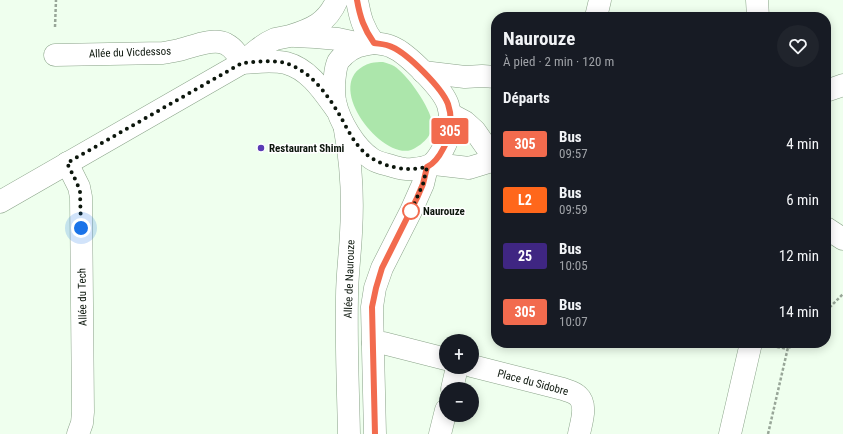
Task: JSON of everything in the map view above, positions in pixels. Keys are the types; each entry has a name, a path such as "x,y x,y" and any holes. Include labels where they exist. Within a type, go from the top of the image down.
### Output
{"street":[{"path":"0,202 242,63 255,51 274,40 312,28 321,23 333,8 337,0"},
{"path":"337,0 338,62 334,90 335,101 342,120"},
{"path":"357,0 360,17 366,32 368,44"},
{"path":"597,12 600,0"},
{"path":"757,0 758,12"},
{"path":"289,36 338,39 368,44 382,44 392,47 403,54 423,72 441,93 447,103 450,114 451,124 448,141 430,165 411,211 382,268 376,288 372,307 375,434"},
{"name":"Allée du Vicdessos","path":"55,55 149,54 178,50 198,44 220,42 225,43 235,51 242,63"},
{"path":"338,62 351,49 368,44"},
{"path":"242,63 272,61 287,63 301,70 322,90 362,151 373,159 382,163 401,169 410,169 430,165 469,168 491,162"},
{"path":"423,72 465,77 491,77"},
{"path":"831,83 843,85"},
{"path":"831,89 843,85"},
{"path":"450,114 465,122 475,131 491,155"},
{"name":"Allée de Naurouze","path":"342,120 349,149 351,200 351,233 347,297 349,434"},
{"name":"Allée du Tech","path":"67,163 79,187 81,197 83,412 82,423 78,434"},
{"path":"831,231 843,239"},
{"path":"373,343 383,343 439,357"},
{"path":"730,434 750,348"},
{"name":"Place du Sidobre","path":"479,368 563,389 577,395 582,401 583,412 579,434"},
{"path":"440,434 443,422"}],"path":[{"path":"831,306 843,294"},
{"path":"768,434 788,349"}],"green space":[{"path":"383,62 394,66 405,76 418,92 431,117 432,127 429,136 423,143 411,150 398,150 384,143 371,131 360,116 352,100 351,85 356,72 371,63"}],"bus line":[{"name":"305","path":"357,0 360,17 366,32 374,43 392,47 403,54 423,72 441,93 447,103 451,124 448,141 434,164 427,167 423,184 382,268 376,288 372,307 375,434"}],"place":[{"name":"Restaurant Shimi","path":"261,148"},
{"name":"Naurouze","path":"411,211"}],"route":[{"path":"81,228 80,192 67,163 242,63 272,61 287,63 301,70 313,80 339,114 344,125 362,151 373,159 401,169 427,167 423,184 411,211"}]}
